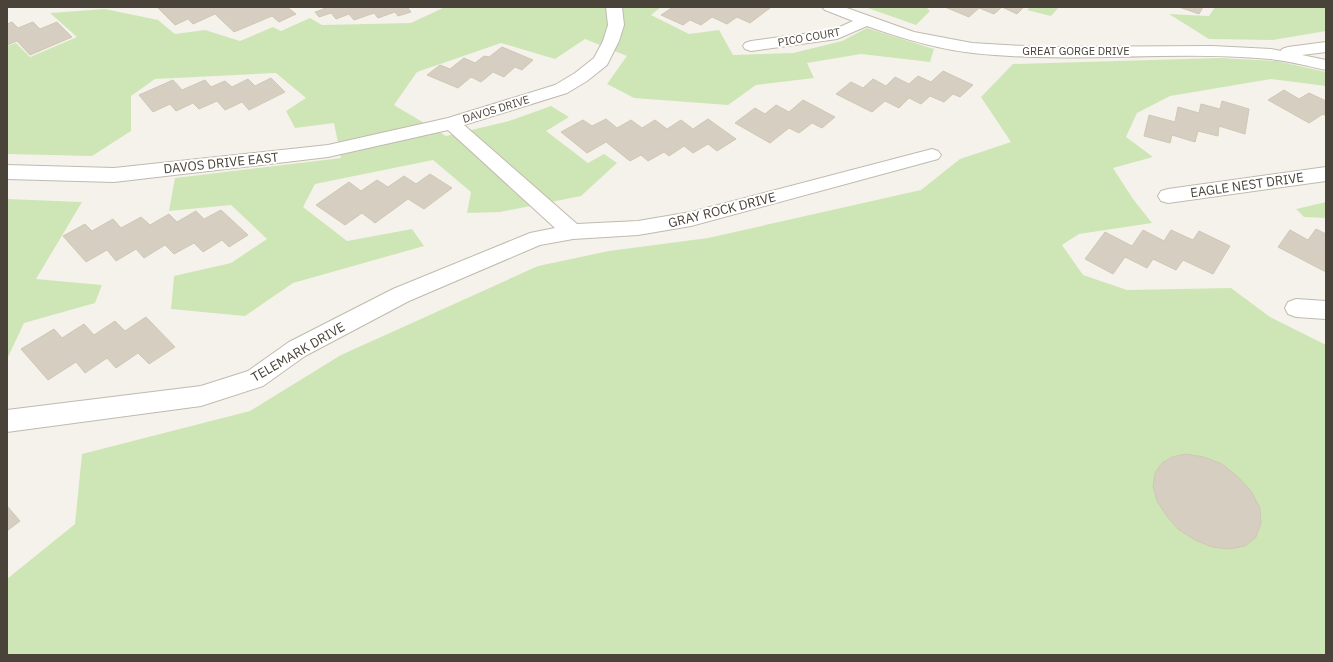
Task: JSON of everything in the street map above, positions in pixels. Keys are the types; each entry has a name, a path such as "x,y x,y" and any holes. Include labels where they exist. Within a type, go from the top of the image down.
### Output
{"street":[{"name":"DAVOS DRIVE","path":"328,151 451,123 561,89 581,77 601,61 612,41 616,25 614,7"},
{"name":"GREAT GORGE DRIVE","path":"830,7 912,36 972,48 1042,52 1212,51 1271,54 1326,65"},
{"name":"PICO COURT","path":"751,46 837,34 866,21"},
{"path":"1271,54 1326,47"},
{"path":"451,123 573,232"},
{"name":"DAVOS DRIVE EAST","path":"7,172 114,174 328,151"},
{"name":"GRAY ROCK DRIVE","path":"573,232 638,228 692,219 932,155"},
{"name":"EAGLE NEST DRIVE","path":"1168,196 1326,174"},
{"name":"TELEMARK DRIVE","path":"7,421 201,396 255,379 297,349 401,295 537,238 573,232"},
{"path":"1296,308 1326,310"}],"green space":[{"path":"445,7 661,7 651,15 689,34 719,30 733,55 793,53 842,41 867,28 934,49 930,62 861,54 807,63 814,78 756,85 728,105 634,98 607,84 627,56 585,39 555,59 501,43 417,72 394,105 446,136 509,121 551,106 569,117 546,131 588,163 604,154 617,163 581,196 500,212 467,213 471,192 433,160 315,184 303,207 347,241 412,229 424,246 293,283 245,316 171,309 174,276 231,263 267,239 231,205 169,211 175,178 341,158 334,123 295,128 286,111 306,98 276,73 155,79 131,96 131,131 92,156 7,154 7,46 16,43 30,57 77,37 50,13 105,9 158,20 175,34 205,30 240,41 273,27 281,31 310,18 322,25 411,23"},
{"path":"865,7 926,7 930,11 916,25"},
{"path":"1030,7 1059,7 1051,16 1027,10"},
{"path":"1215,7 1326,7 1326,31 1273,40 1209,39 1169,14 1209,16"},
{"path":"1220,58 1277,61 1326,72 1326,86 1271,79 1170,96 1137,113 1126,137 1153,157 1113,168 1133,199 1152,223 1079,234 1062,245 1083,275 1127,290 1231,288 1270,317 1326,345 1326,655 7,655 7,579 75,524 82,454 250,411 341,355 538,266 609,251 708,238 921,190 960,159 1011,142 981,97 1013,64"},
{"path":"7,199 82,202 36,279 102,285 95,303 24,323 7,359"},
{"path":"1326,202 1326,218 1304,217 1296,209"}],"building":[{"path":"157,7 287,7 296,14 279,22 272,16 234,32 215,14 193,24 188,19 175,25"},
{"path":"322,7 407,7 411,12 398,16 395,12 378,18 374,13 354,20 349,14 336,19 331,13 319,17 315,12 324,9"},
{"path":"673,7 770,8 750,23 737,17 727,24 712,17 701,25 690,20 683,25 661,15"},
{"path":"945,7 1002,7 994,14 979,8 969,17"},
{"path":"1002,7 1024,7 1017,14"},
{"path":"1179,7 1203,7 1199,14"},
{"path":"12,22 18,28 33,22 40,29 57,22 72,37 30,55 17,41 7,45 7,24"},
{"path":"502,47 533,60 522,70 515,67 504,77 493,72 481,82 471,77 458,88 427,75 440,65 450,69 464,58 475,63 484,56 489,57"},
{"path":"943,71 973,85 960,97 953,94 944,102 930,96 921,104 909,98 899,108 885,101 872,112 836,94 851,82 863,88 873,79 886,86 895,77 909,84 918,76 931,82"},
{"path":"271,78 285,92 249,110 242,102 225,110 217,101 199,109 193,103 176,111 170,104 153,112 139,95 173,80 182,90 205,80 211,87 225,81 232,87 248,79 255,86"},
{"path":"1284,90 1299,99 1309,93 1326,101 1326,116 1323,114 1309,123 1268,100"},
{"path":"803,100 835,117 822,128 812,123 799,133 789,128 770,143 735,123 755,108 765,114 776,105 789,112"},
{"path":"1222,101 1249,109 1245,134 1219,126 1218,136 1198,131 1195,142 1172,135 1170,143 1144,136 1149,115 1175,122 1178,107 1199,113 1201,104 1220,109"},
{"path":"606,119 617,128 631,120 642,128 655,120 667,129 681,120 693,129 708,119 736,139 717,151 708,144 693,153 684,146 669,156 664,152 648,161 641,155 630,161 606,142 587,153 561,132 583,120 592,126"},
{"path":"430,174 452,188 424,209 408,199 375,223 362,213 345,225 316,205 349,182 361,191 377,180 388,187 404,176 416,184"},
{"path":"221,210 248,235 229,247 222,240 203,252 194,243 174,254 165,245 144,258 136,249 116,261 107,250 86,262 63,236 85,224 92,231 113,219 121,228 141,217 150,225 169,214 177,222 196,211 204,219"},
{"path":"1316,229 1326,234 1326,272 1278,247 1290,230 1308,240"},
{"path":"1143,230 1164,241 1171,230 1193,240 1199,231 1230,246 1213,274 1183,260 1176,270 1153,259 1147,268 1125,257 1113,274 1085,259 1105,232 1132,246"},
{"path":"146,317 175,347 149,364 138,353 116,368 107,358 85,373 76,362 48,380 21,349 54,329 62,338 84,324 94,335 115,321 125,331"},
{"path":"1186,454 1204,457 1222,464 1238,477 1251,491 1260,508 1261,523 1256,537 1245,546 1229,549 1212,547 1195,540 1178,529 1157,501 1153,486 1155,473 1162,463 1172,457"},
{"path":"7,506 20,521 7,531"}]}
